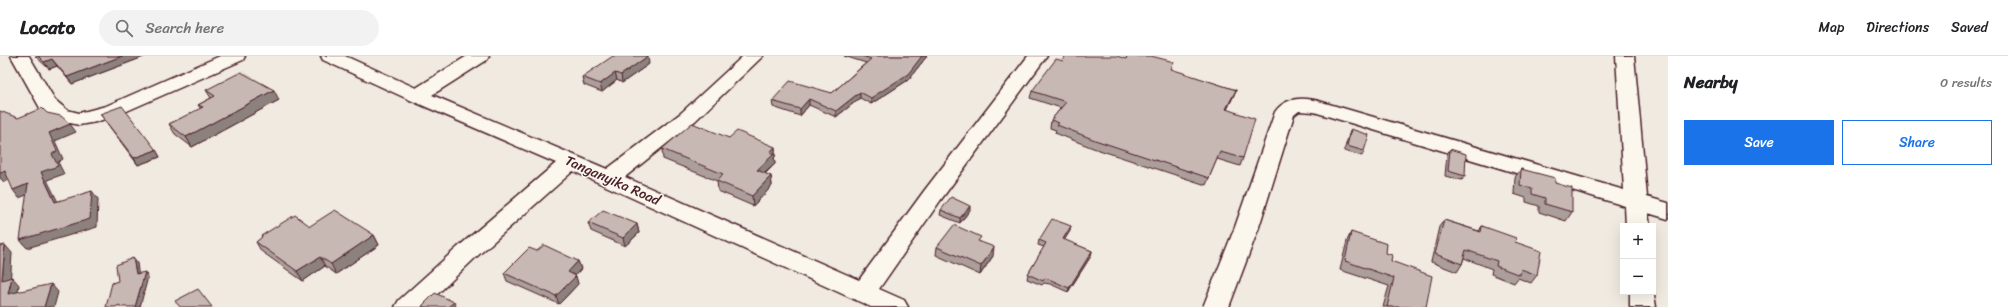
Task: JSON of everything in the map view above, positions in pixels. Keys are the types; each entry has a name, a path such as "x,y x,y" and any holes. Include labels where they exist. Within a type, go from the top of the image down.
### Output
{"street":[{"path":"20,56 47,104 60,115 79,119 93,117 113,110 236,56"},
{"name":"Tanganyika Road","path":"330,56 417,96 571,161 895,307"},
{"path":"417,96 480,56"},
{"path":"609,178 688,117 754,56"},
{"path":"863,293 932,196 1038,56"},
{"path":"1625,56 1638,223"},
{"path":"1216,307 1247,227 1286,112 1294,105 1315,106 1668,211"},
{"path":"408,307 466,253 571,161"},
{"path":"1642,295 1643,307"}],"building":[{"path":"38,56 122,56 67,77 52,59 44,62"},
{"path":"613,56 648,56 621,75 615,73 600,84 582,77"},
{"path":"862,56 922,56 908,74 871,98 860,92 836,111 809,99 800,109 772,101 790,81 832,93 871,59"},
{"path":"1065,56 1117,56 1126,59 1127,56 1151,56 1174,62 1171,69 1236,90 1226,109 1255,119 1243,158 1220,152 1209,178 1095,140 1057,125 1059,123 1051,120 1066,102 1032,91 1056,59 1063,61"},
{"path":"241,72 274,90 186,137 169,124 203,107 198,105 215,96 206,90"},
{"path":"122,106 156,150 134,158 100,114"},
{"path":"42,108 47,113 61,116 70,124 49,133 57,151 52,154 58,166 41,172 55,202 92,191 90,219 20,240 28,184 13,190 5,171 0,173 0,111 18,118"},
{"path":"692,123 729,138 737,131 775,147 770,152 774,154 757,170 771,176 752,196 717,181 723,174 662,149"},
{"path":"1351,129 1369,135 1364,151 1347,146"},
{"path":"1450,149 1466,154 1465,176 1448,171"},
{"path":"1521,169 1555,178 1555,183 1572,188 1572,212 1545,204 1545,198 1532,194 1532,189 1520,185"},
{"path":"951,197 970,206 960,218 941,210"},
{"path":"335,210 374,235 331,264 320,257 297,271 256,242 262,237 261,236 295,215 310,226"},
{"path":"603,210 637,224 623,238 588,223"},
{"path":"1052,219 1071,226 1063,239 1092,251 1069,288 1045,278 1043,281 1028,274 1046,243 1039,240"},
{"path":"1444,220 1481,232 1482,226 1516,238 1515,242 1541,251 1537,275 1521,269 1520,275 1496,266 1497,261 1466,250 1462,264 1435,254"},
{"path":"954,225 981,237 978,241 994,247 981,266 937,247"},
{"path":"1351,232 1387,244 1386,253 1392,255 1391,261 1432,276 1426,307 1387,307 1394,278 1345,261"},
{"path":"5,245 2,280 12,277 8,294 51,284 44,307 0,307 0,246"},
{"path":"544,245 578,261 568,272 576,276 556,296 504,273 529,248 537,251"},
{"path":"133,258 136,274 145,272 135,307 120,307 120,305 115,307 106,307 112,283 118,281 116,265"},
{"path":"198,289 212,307 180,307 175,301"},
{"path":"435,293 454,302 448,307 422,306"}]}
